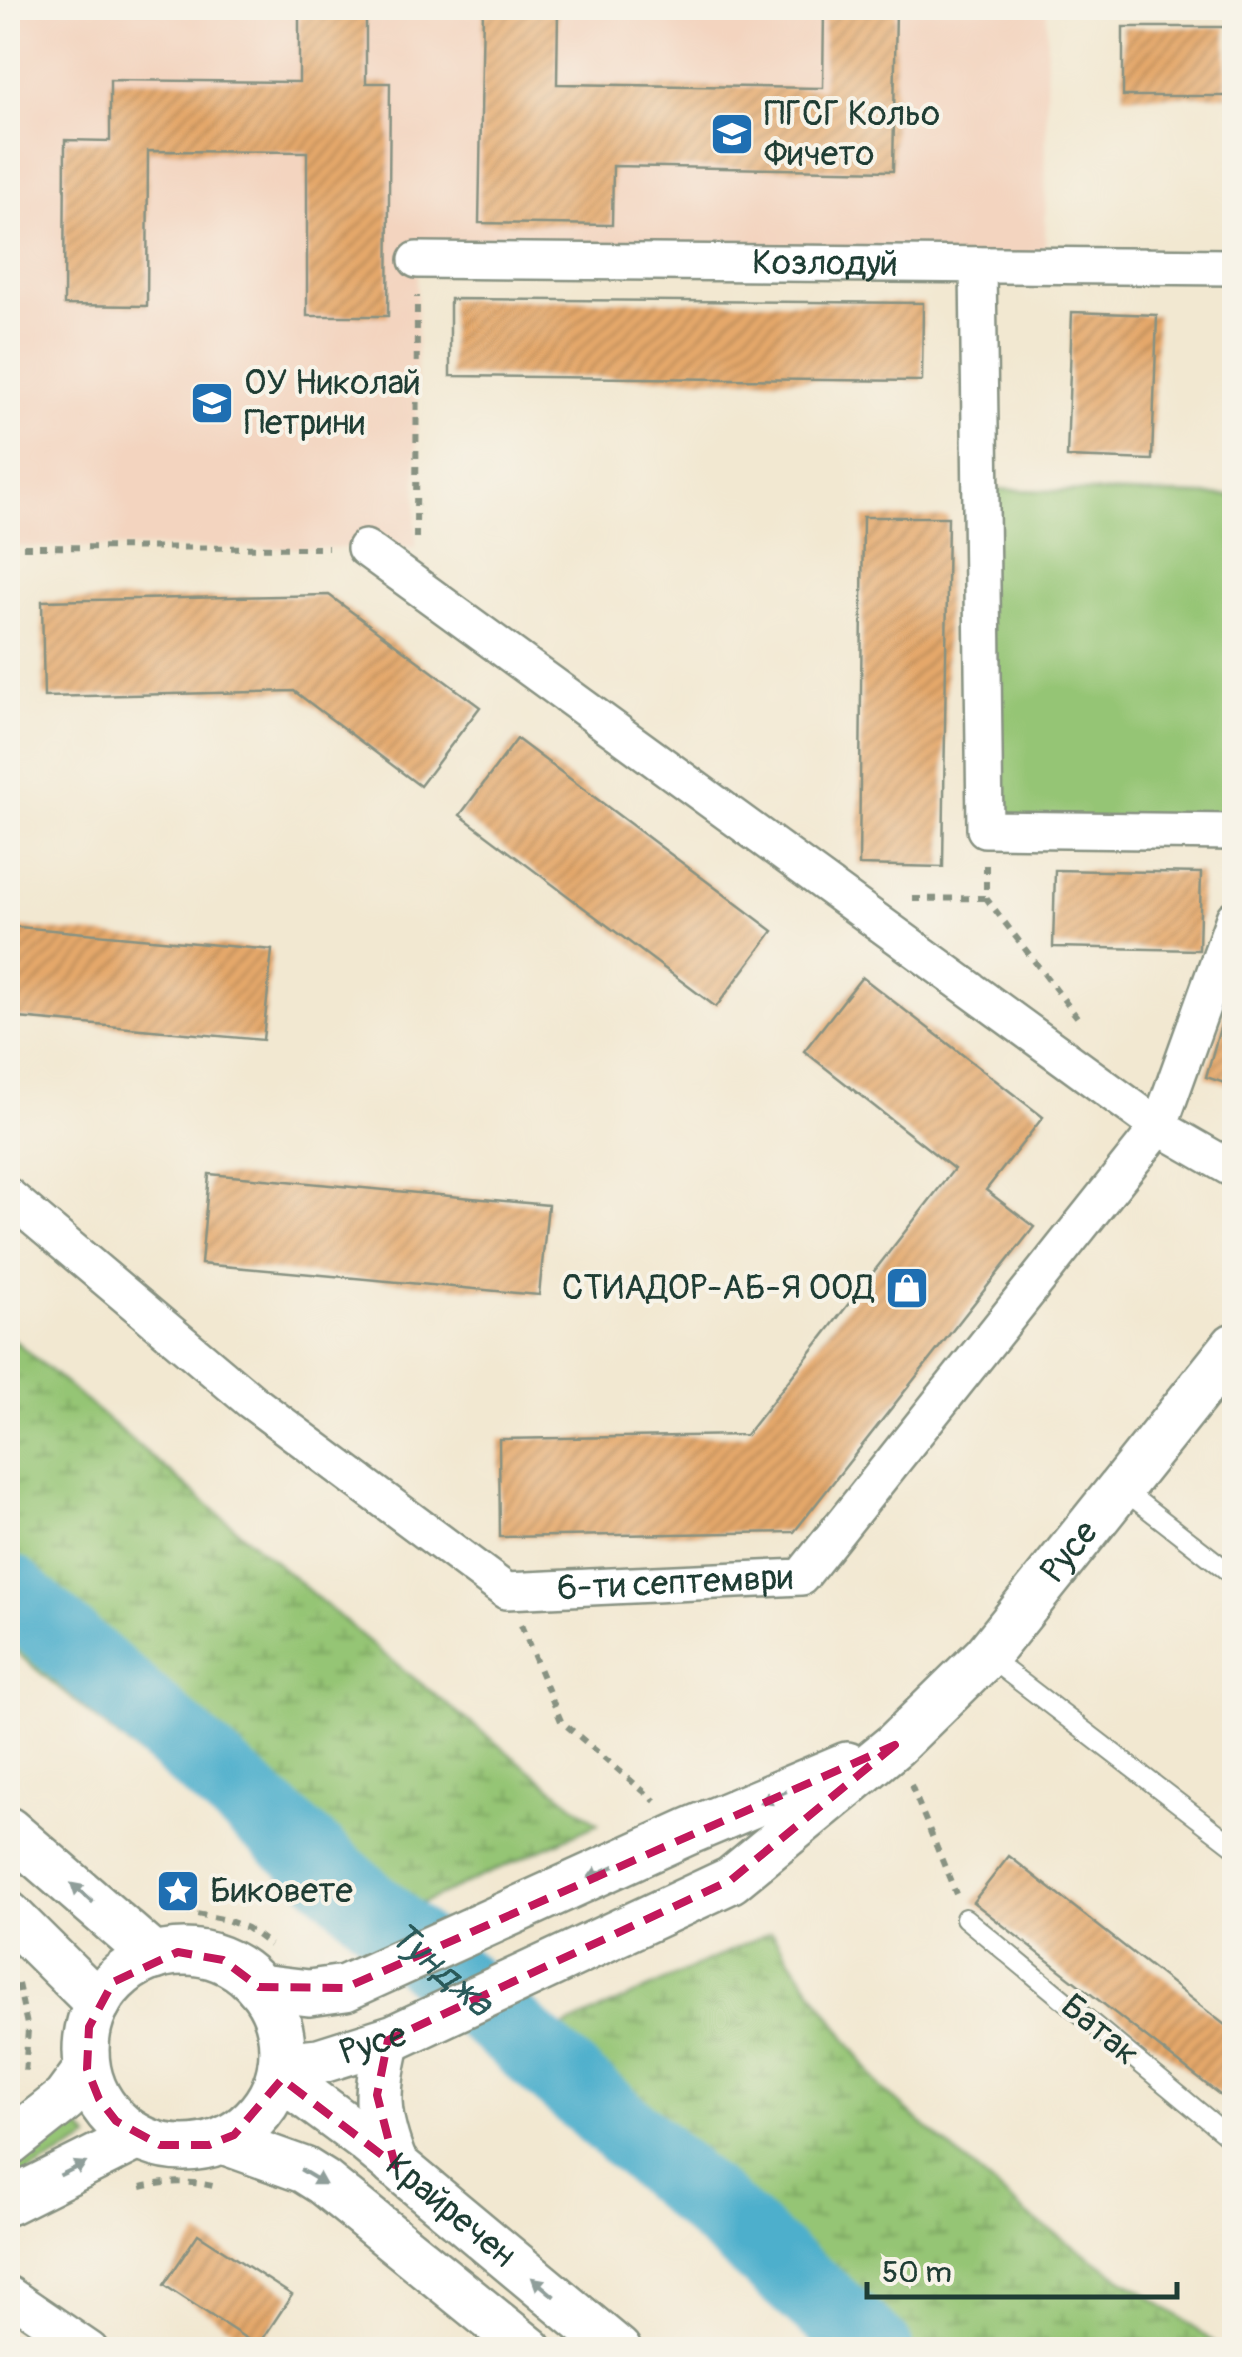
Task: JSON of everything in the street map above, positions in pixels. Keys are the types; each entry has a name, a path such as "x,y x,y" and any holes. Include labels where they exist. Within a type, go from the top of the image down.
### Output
{"street":[{"name":"Козлодуй","path":"417,260 1234,267"},
{"path":"978,265 986,829 1234,832"},
{"path":"366,548 1159,1126 1234,1170"},
{"name":"6-ти септември","path":"8,1196 251,1401 506,1591 801,1577 1159,1126 1234,918"},
{"name":"Русе","path":"280,2071 392,2038 731,1880 895,1745 986,1656 1234,1346"},
{"name":"Русе","path":"268,1968 310,1993 345,1988 690,1832 895,1745"},
{"path":"8,1830 155,1957"},
{"path":"8,1914 98,2003"},
{"path":"189,1953 223,1960 242,1971 268,1968 282,2038 280,2071 271,2097 255,2118 222,2141 186,2148 138,2137 116,2121 99,2099 88,2069 89,2027 98,2003 114,1982 134,1966 155,1957 189,1953"},
{"path":"392,2038 377,2095 381,2128 395,2164"},
{"path":"14,2137 65,2100 88,2069"},
{"name":"Крайречен","path":"280,2071 618,2350"},
{"path":"8,2202 138,2137"},
{"name":"Крайречен","path":"222,2141 304,2170 323,2182 530,2350"},
{"path":"8,2294 90,2350"}],"lane":[{"path":"1121,1488 1234,1576"},
{"path":"986,1656 1234,1846"},
{"name":"Батак","path":"966,1918 1234,2141"}],"path":[{"path":"12,617 13,547 416,548 417,260"},
{"path":"986,829 986,898 1078,1020"},
{"path":"506,1591 561,1721 690,1832"},
{"path":"895,1745 942,1858"},
{"path":"162,1906 247,1928 268,1968"},
{"path":"18,1983 28,2029 22,2086"},
{"path":"126,2191 158,2182 197,2182 230,2191"}],"highlighted area":[{"path":"895,1745 731,1880 388,2040 377,2095 395,2165 282,2079 234,2135 209,2145 160,2145 116,2121 99,2099 87,2069 89,2027 113,1982 178,1952 223,1960 259,1987 345,1988"}],"shaded area":[{"path":"8,8 1047,8 1045,266 417,260 416,548 8,547"}],"green space":[{"path":"981,489 1234,496 1234,832 985,829"},
{"path":"8,1335 381,1652 598,1824 356,1933 36,1669 8,1645"},
{"path":"771,1932 881,2088 1027,2215 1189,2323 1221,2349 838,2349 501,2056"},
{"path":"79,2127 90,2139 8,2184 8,2162"}],"building":[{"path":"299,8 366,8 366,83 390,83 388,316 307,316 307,152 148,151 147,306 64,305 65,140 110,141 110,80 299,82"},
{"path":"483,8 558,8 557,84 823,88 824,8 896,8 893,171 613,166 612,225 479,223"},
{"path":"1123,27 1226,27 1227,96 1123,96"},
{"path":"450,299 923,303 922,381 450,376"},
{"path":"1072,312 1157,315 1152,460 1067,457"},
{"path":"863,517 948,517 943,867 859,865"},
{"path":"329,595 480,707 420,786 294,691 44,697 42,601"},
{"path":"517,739 773,931 716,1007 460,815"},
{"path":"1055,870 1201,873 1199,950 1053,947"},
{"path":"8,926 272,950 263,1040 8,1017"},
{"path":"862,977 1043,1117 986,1190 1034,1227 794,1532 500,1537 499,1439 746,1435 954,1169 804,1051"},
{"path":"1227,1004 1234,1007 1234,1086 1206,1077"},
{"path":"209,1174 548,1205 539,1295 201,1264"},
{"path":"1009,1856 1234,2032 1234,2106 973,1902"},
{"path":"198,2234 292,2295 258,2346 164,2285"}],"waterway":[{"name":"Тунджа","path":"8,1591 876,2350"}],"place":[{"name":"ПГСГ Кольо Фичето","path":"732,134"},
{"name":"ОУ Николай Петрини","path":"212,403"},
{"name":"СТИАДОР-АБ-Я ООД","path":"907,1288"},
{"name":"Биковете","path":"178,1891"}]}
